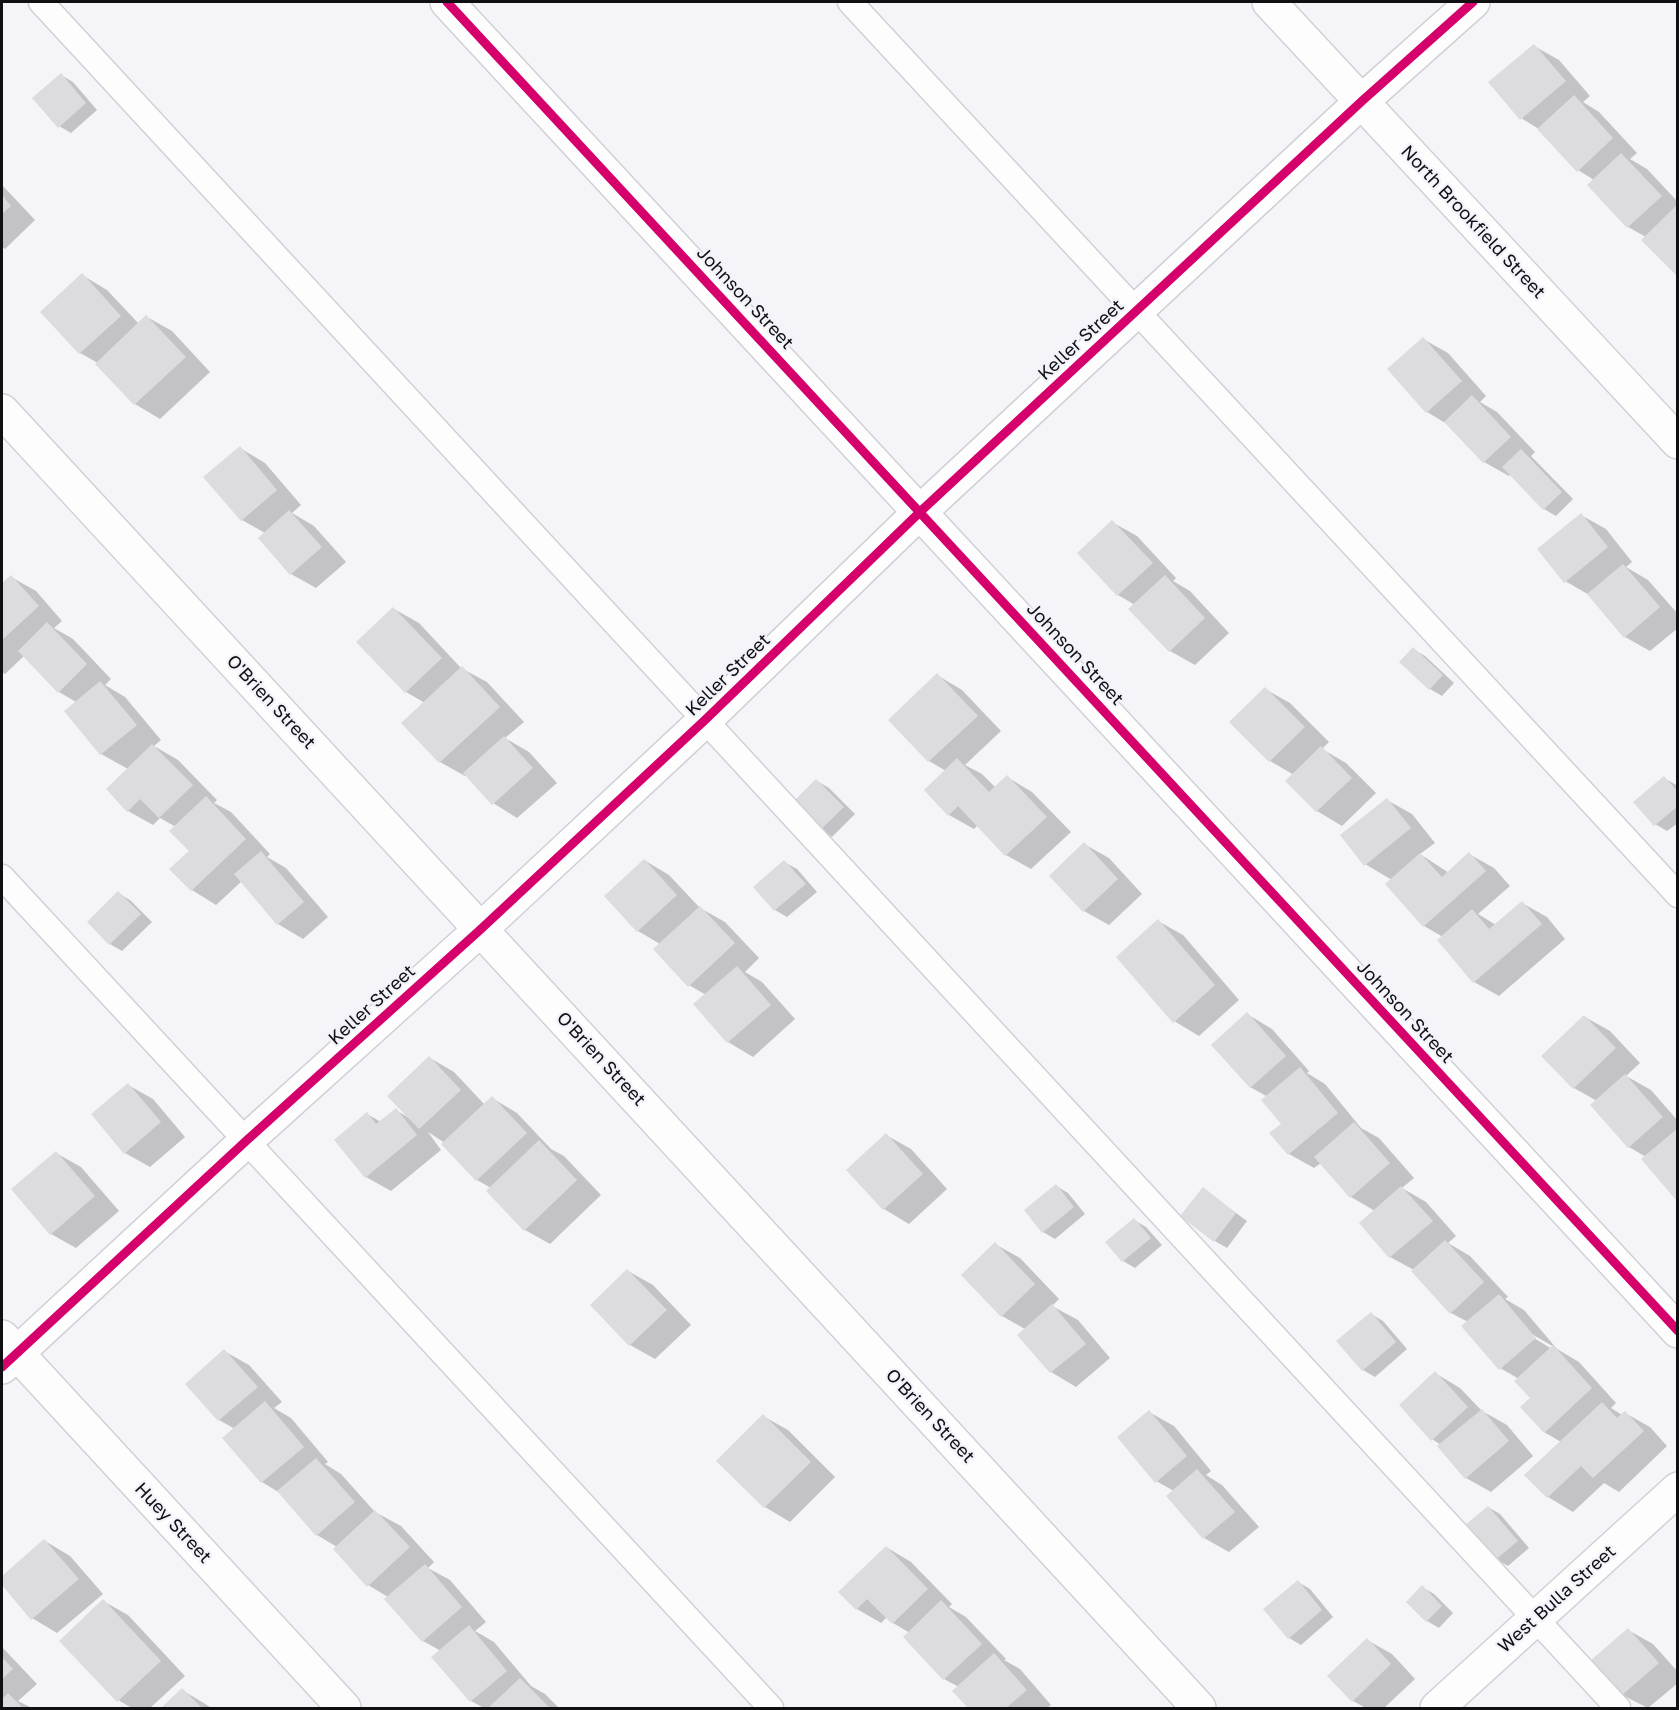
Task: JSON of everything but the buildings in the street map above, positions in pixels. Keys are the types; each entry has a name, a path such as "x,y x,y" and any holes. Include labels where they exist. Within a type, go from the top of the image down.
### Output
{"street":[{"name":"Johnson Street","path":"447,2 921,511 1677,1331"},
{"name":"North Brookfield Street","path":"1269,2 1677,442"},
{"name":"Keller Street","path":"6,1353 481,929 705,720 921,511 1362,101 1473,2"},
{"name":"O'Brien Street","path":"2,411 1199,1708"},
{"name":"Huey Street","path":"6,1353 344,1708"},
{"name":"West Bulla Street","path":"1437,1708 1677,1488"}],"lane":[{"path":"41,2 1618,1708"},
{"path":"850,2 1677,896"},
{"path":"2,877 771,1708"}],"cycle path":[{"path":"447,2 1678,1331"},
{"path":"2,1367 246,1141 481,929 705,720 921,511 1362,101 1473,2"}]}
